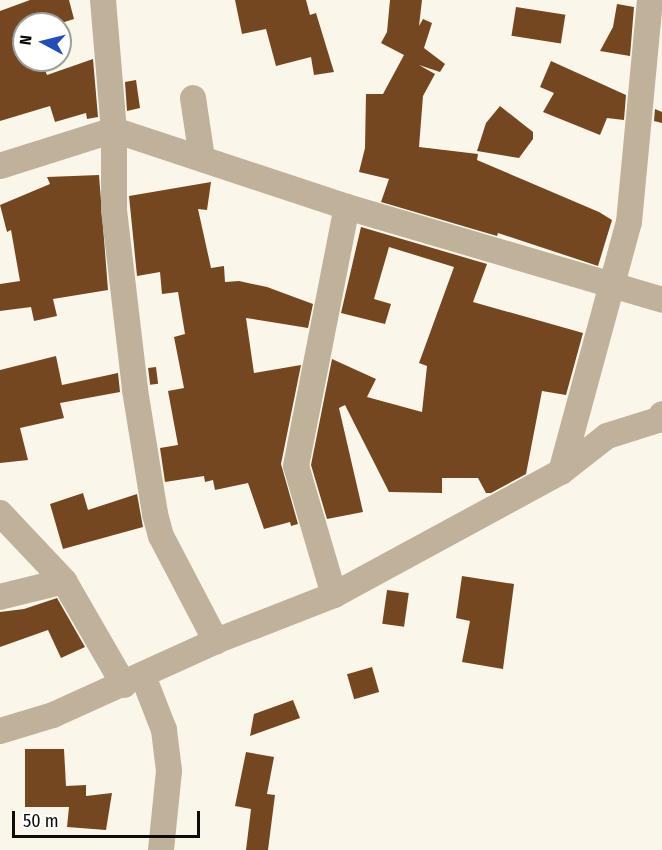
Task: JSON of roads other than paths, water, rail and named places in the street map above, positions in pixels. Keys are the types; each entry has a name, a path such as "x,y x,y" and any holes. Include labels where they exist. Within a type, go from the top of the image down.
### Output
{"street":[{"path":"103,0 114,130 114,210 135,390 155,514 161,536 216,641"},
{"path":"561,471 629,222 650,0"},
{"path":"193,98 202,158"},
{"path":"0,166 114,130 347,207 614,283 662,300"},
{"path":"334,595 296,466 347,207"},
{"path":"0,731 53,715 134,681 216,641 334,595 561,471 607,436 658,420 662,414"},
{"path":"0,513 64,581 134,681 164,730 169,771 161,850"},
{"path":"0,597 64,581"}]}
